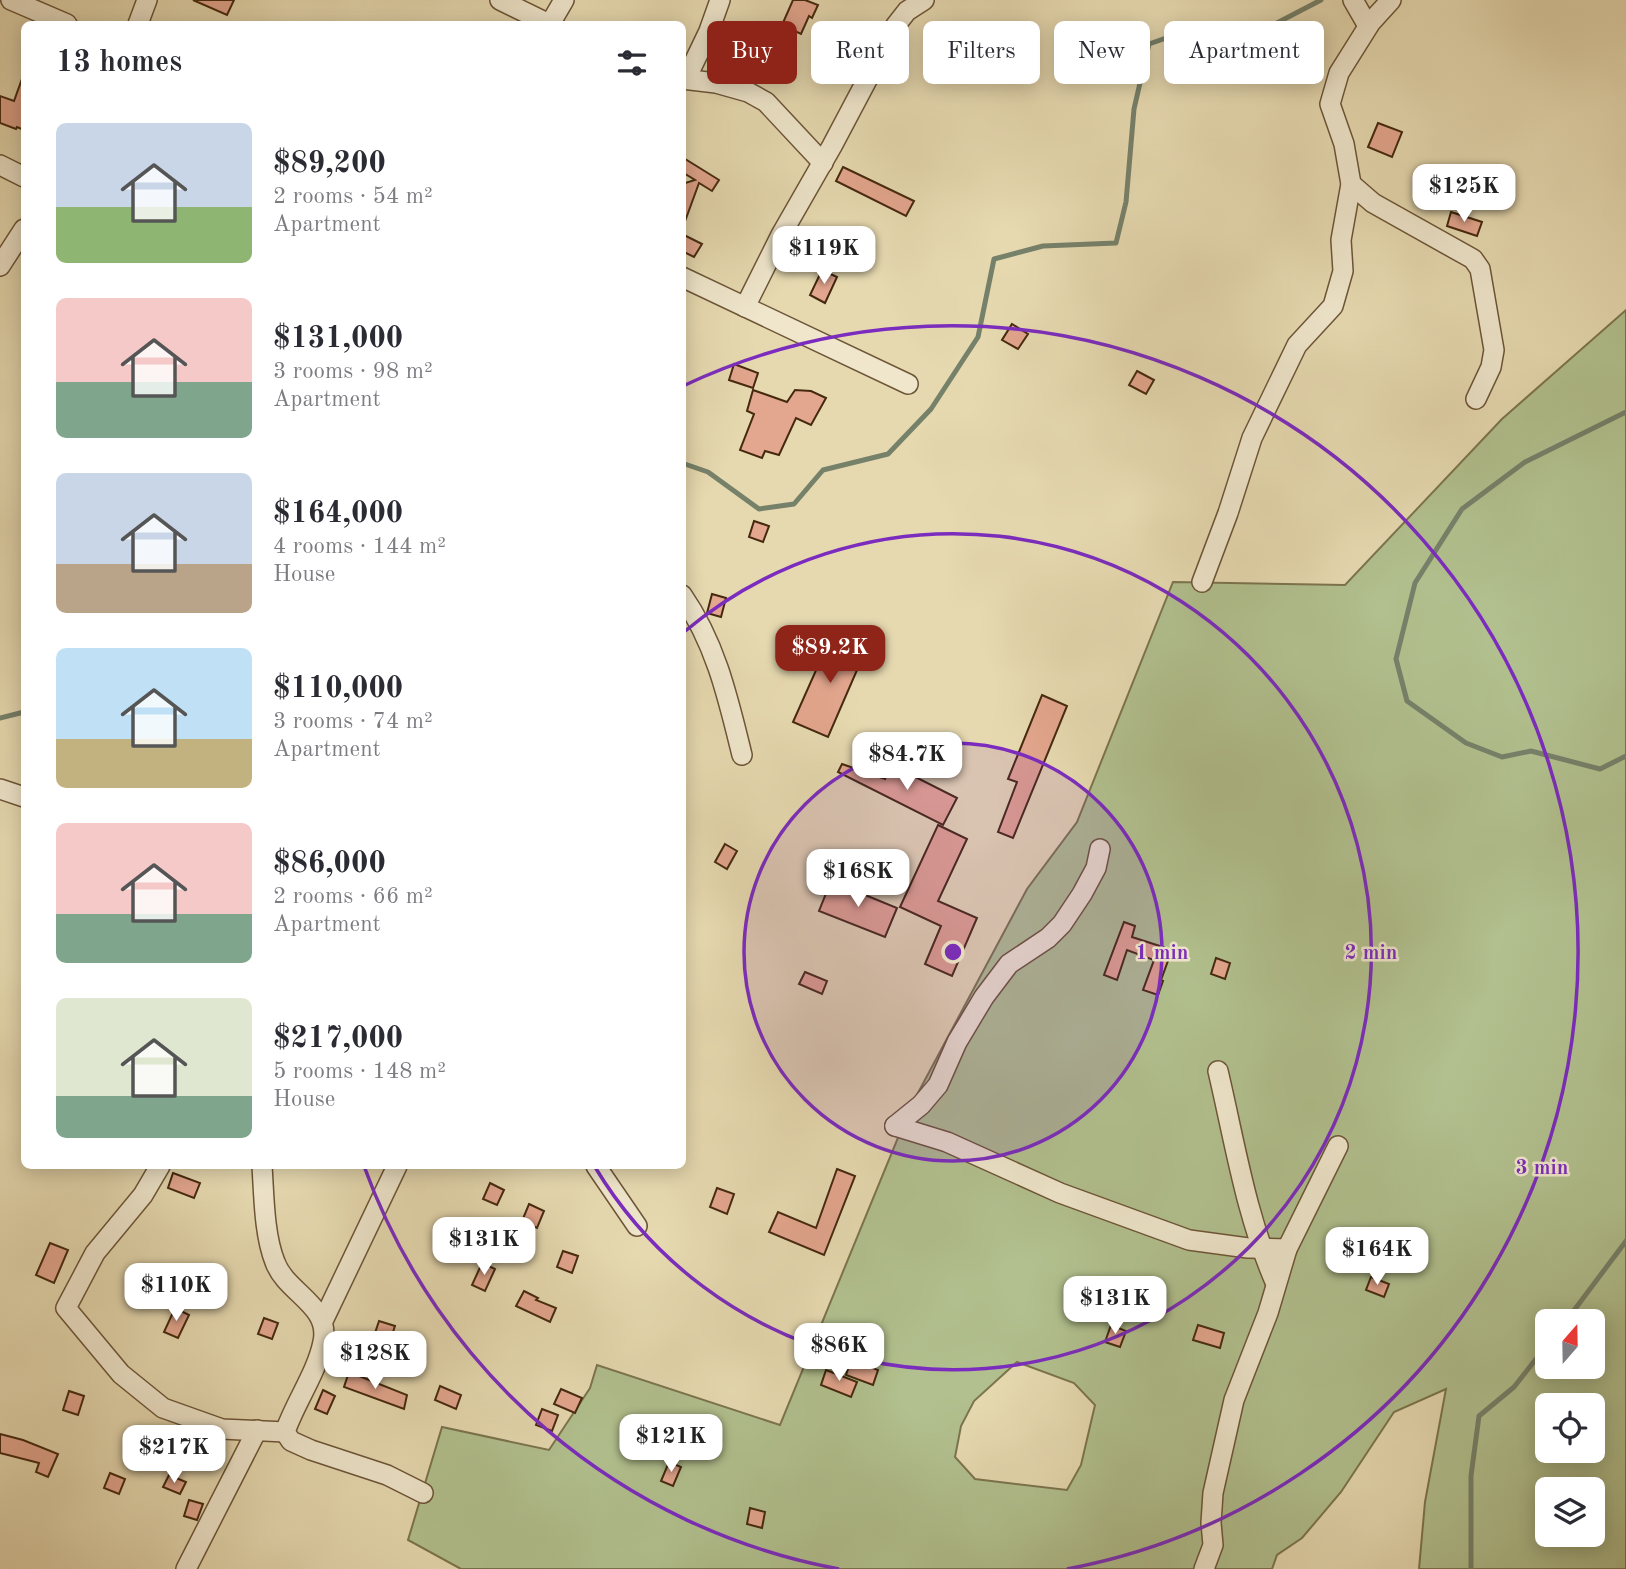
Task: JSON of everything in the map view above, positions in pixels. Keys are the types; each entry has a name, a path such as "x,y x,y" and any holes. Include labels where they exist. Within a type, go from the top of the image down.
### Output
{"street":[{"path":"11,0 59,21"},
{"path":"139,21 147,0"},
{"path":"500,0 544,21"},
{"path":"552,21 564,0"},
{"path":"686,75 709,31 720,0"},
{"path":"745,307 781,235 823,163 896,25 907,11 924,0"},
{"path":"1353,0 1368,26"},
{"path":"1202,582 1252,438 1297,345 1333,306 1343,271 1341,240 1351,184 1344,144 1330,103 1339,73 1368,26 1391,0"},
{"path":"686,79 737,89 766,103 823,163"},
{"path":"0,165 21,176"},
{"path":"1351,184 1373,203 1473,258 1480,269 1493,350 1490,366 1476,399"},
{"path":"0,266 21,234"},
{"path":"686,280 908,384"},
{"path":"686,600 720,667 742,755"},
{"path":"0,789 21,796"},
{"path":"1100,849 1096,868 1062,924 1048,938 1009,964 984,997 957,1042 938,1085 895,1126 947,1142 1060,1193 1189,1240 1287,1249"},
{"path":"1218,1071 1238,1165 1260,1248 1276,1284"},
{"path":"1204,1569 1213,1545 1213,1493 1234,1401 1268,1313 1287,1249 1338,1146"},
{"path":"158,1169 142,1195 95,1253 66,1308 121,1374 163,1408 222,1429 285,1432"},
{"path":"262,1169 265,1219 275,1263 288,1283 312,1305 323,1321"},
{"path":"285,1432 323,1342 323,1321 396,1169"},
{"path":"598,1169 637,1226"},
{"path":"186,1569 257,1430"},
{"path":"285,1432 291,1441 311,1450 387,1475 423,1493"}],"green space":[{"path":"1626,310 1626,1569 1419,1569 1425,1502 1446,1389 1394,1412 1341,1492 1302,1538 1277,1555 1272,1569 461,1569 408,1540 442,1427 549,1450 590,1388 597,1365 780,1425 911,1106 1027,889 1077,822 1173,582 1345,585 1502,419","holes":["1017,1362 1074,1383 1095,1405 1081,1465 1067,1490 975,1479 955,1457 961,1426 974,1401"]}],"building":[{"path":"193,0 234,0 227,15"},
{"path":"793,0 805,0 818,5 812,18 809,16 801,34 797,32 797,21 784,21"},
{"path":"21,82 21,129 0,123 0,96 14,101"},
{"path":"1378,123 1402,132 1392,157 1368,147"},
{"path":"686,159 719,180 712,191 699,183 686,219 686,183 695,180 686,174"},
{"path":"843,167 914,201 906,216 836,181"},
{"path":"1451,212 1482,222 1477,236 1447,226"},
{"path":"686,236 702,244 694,257 686,253"},
{"path":"822,270 837,277 825,303 810,295"},
{"path":"1012,324 1028,334 1018,349 1002,340"},
{"path":"734,364 758,373 753,388 729,380"},
{"path":"1137,371 1154,380 1146,394 1129,385"},
{"path":"753,390 787,402 795,390 811,391 826,398 811,425 796,418 779,455 765,451 762,458 740,450 754,414 747,411"},
{"path":"754,521 769,526 763,542 749,537"},
{"path":"712,594 726,598 721,617 707,613"},
{"path":"833,632 867,647 828,737 793,722"},
{"path":"1042,695 1067,706 1013,838 998,832 1017,782 1008,779"},
{"path":"842,764 885,779 892,765 957,798 943,825 838,772"},
{"path":"938,825 967,839 938,901 977,918 952,976 925,964 941,926 900,907"},
{"path":"725,844 737,851 727,869 715,862"},
{"path":"831,881 897,908 885,937 819,911"},
{"path":"1124,922 1135,926 1132,937 1172,950 1158,995 1143,990 1154,960 1127,950 1117,980 1104,975"},
{"path":"1216,958 1230,963 1225,979 1211,974"},
{"path":"805,972 827,981 822,994 799,984"},
{"path":"837,1169 855,1176 824,1255 769,1232 778,1212 816,1228"},
{"path":"173,1173 200,1183 194,1198 168,1188"},
{"path":"490,1183 504,1190 497,1205 483,1199"},
{"path":"717,1188 734,1194 727,1214 710,1207"},
{"path":"529,1204 544,1211 537,1228 522,1221"},
{"path":"50,1243 68,1250 54,1283 36,1275"},
{"path":"563,1251 578,1256 572,1273 557,1267"},
{"path":"482,1263 495,1269 485,1291 472,1285"},
{"path":"1371,1277 1389,1284 1384,1297 1366,1290"},
{"path":"151,1278 167,1285 158,1303 142,1295"},
{"path":"524,1291 538,1298 536,1300 556,1308 550,1322 516,1306"},
{"path":"175,1308 189,1315 178,1338 164,1332"},
{"path":"264,1318 278,1323 272,1339 258,1334"},
{"path":"379,1321 395,1326 389,1344 373,1339"},
{"path":"1111,1325 1126,1331 1120,1347 1105,1342"},
{"path":"1198,1325 1224,1333 1220,1348 1193,1340"},
{"path":"851,1360 878,1370 873,1385 846,1375"},
{"path":"826,1370 857,1382 851,1397 821,1385"},
{"path":"349,1372 407,1395 404,1409 344,1387"},
{"path":"440,1386 461,1395 456,1409 435,1400"},
{"path":"561,1389 582,1398 575,1413 554,1404"},
{"path":"323,1390 335,1396 327,1414 315,1409"},
{"path":"69,1391 84,1396 78,1415 63,1410"},
{"path":"542,1409 558,1415 552,1431 536,1425"},
{"path":"0,1434 58,1454 48,1477 36,1472 39,1463 0,1453"},
{"path":"669,1462 681,1467 673,1486 661,1481"},
{"path":"110,1473 125,1479 119,1494 104,1488"},
{"path":"169,1475 186,1482 180,1494 163,1487"},
{"path":"189,1500 203,1504 197,1520 184,1516"},
{"path":"750,1508 765,1512 762,1528 747,1524"}],"waterway":[{"path":"686,464 708,472 759,509 794,504 823,470 888,454 931,409 978,337 994,259 1043,246 1116,243 1126,202 1134,109 1149,44 1183,32 1269,27 1321,0"},
{"path":"1626,412 1525,462 1462,509 1415,583 1396,659 1407,701 1466,743 1502,757 1531,751 1600,769 1626,756"},
{"path":"0,718 21,713"},
{"path":"1575,1309 1626,1241"},
{"path":"1471,1569 1471,1476 1479,1416 1514,1387 1535,1360"}]}
